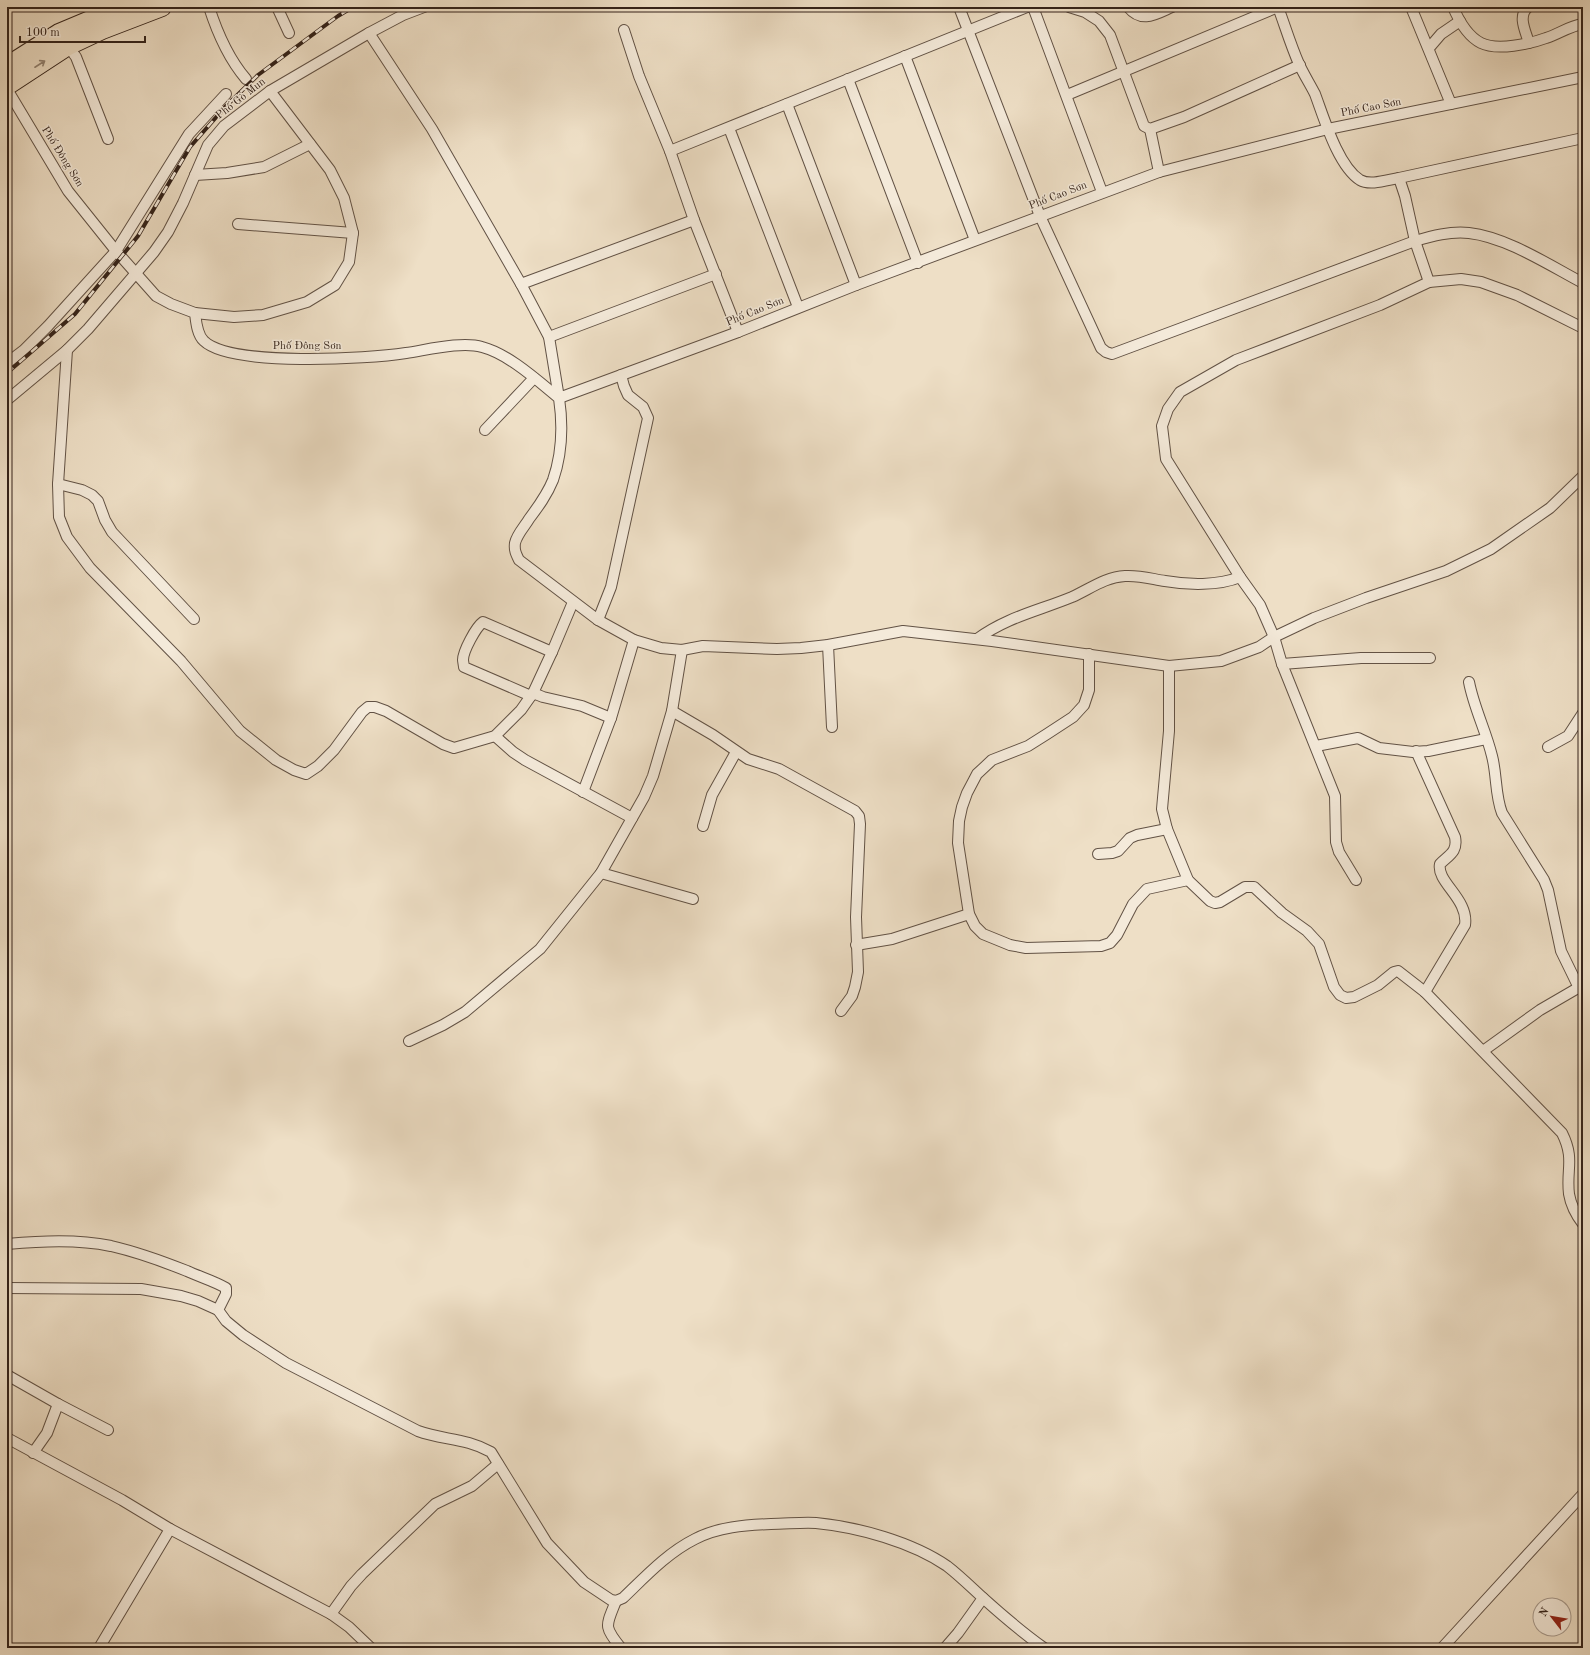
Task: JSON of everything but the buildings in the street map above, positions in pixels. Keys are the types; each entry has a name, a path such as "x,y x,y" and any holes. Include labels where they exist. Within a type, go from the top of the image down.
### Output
{"highway":[{"path":"7,66 59,33 121,7"},
{"path":"7,86 68,46 102,30 162,7"}],"street":[{"path":"209,7 214,23 231,58 246,79"},
{"path":"277,7 290,33"},
{"name":"Phố Gò Mun","path":"7,400 67,350 88,329 136,274 168,232 183,203 208,145 224,126 270,91 369,33 403,15 424,7"},
{"path":"959,7 1040,216 1101,348 1106,352 1112,354 1415,241 1440,234 1467,233 1500,240 1583,282"},
{"path":"670,151 1027,7"},
{"path":"1033,7 1102,192"},
{"path":"1069,7 1085,12 1099,21 1110,35 1144,126 1150,129 1184,117 1300,65"},
{"path":"1128,7 1142,17 1150,16 1172,7"},
{"path":"1066,96 1278,7 1300,65 1314,92 1328,129 1349,171 1361,180 1369,182 1399,178 1583,138"},
{"path":"1411,7 1451,104"},
{"path":"1453,7 1460,21 1472,36 1482,43 1493,46 1509,46 1529,43 1545,38 1572,26 1583,24"},
{"path":"1528,7 1522,17 1529,43"},
{"path":"1429,48 1441,34 1460,21"},
{"path":"624,30 639,76 670,151 694,220 738,332"},
{"path":"369,33 432,130 521,284 549,338 560,398 562,419 559,459 556,470 542,501 515,542 515,552 519,560 573,602 598,620 634,640 654,646 682,650 703,646 777,649 828,645 903,631 977,639 1169,666 1221,661 1259,647 1274,637 1314,618 1366,598 1446,571 1491,549 1550,508 1583,476"},
{"path":"68,46 76,57 108,139"},
{"path":"905,56 975,240"},
{"name":"Phố Cao Sơn","path":"560,398 738,332 798,307 1102,192 1159,172 1328,129 1583,77"},
{"path":"848,79 918,262"},
{"name":"Phố Đông Sơn","path":"7,89 68,191 116,251 156,296 171,304 195,312 202,340 211,347 228,353 252,357 285,359 405,354 469,345 481,346 497,353 560,398"},
{"path":"195,312 234,316 263,315 307,302 335,285 349,262 353,233 344,198 330,170 270,91"},
{"path":"7,363 24,350 48,326 116,251 189,134 226,94"},
{"path":"787,104 856,285"},
{"path":"729,128 798,307"},
{"path":"1150,129 1159,172"},
{"path":"195,175 227,173 264,167 310,144"},
{"path":"1399,178 1405,196 1415,241 1429,282"},
{"path":"521,284 694,220"},
{"path":"238,224 353,233"},
{"path":"549,338 716,274"},
{"path":"1356,880 1339,852 1336,842 1335,796 1282,664 1274,637 1260,605 1240,577 1166,459 1162,426 1168,409 1180,392 1236,360 1380,305 1429,282 1461,279 1481,282 1517,294 1583,328"},
{"path":"67,350 58,484 59,517 62,527 75,549 90,568 181,661 240,731 276,760 294,770 306,774 318,766 347,734 362,712 368,707 375,707 386,711 443,744 454,748 495,736 521,710 532,695 573,602"},
{"path":"598,620 611,587 648,418 643,407 628,395 621,375"},
{"path":"485,430 534,378"},
{"path":"58,484 82,490 92,495 98,502 105,520 112,532 194,619"},
{"path":"977,639 992,628 1005,622 1066,599 1115,577 1142,577 1193,584 1226,581 1240,577"},
{"path":"552,652 483,622 479,625 473,635 462,661 464,667 532,695 582,706 611,718"},
{"path":"583,792 611,718 634,640"},
{"path":"828,645 832,727"},
{"path":"409,1041 443,1025 465,1012 540,950 601,873 644,797 652,776 672,711 682,650"},
{"path":"1089,654 1089,690 1084,705 1073,717 1028,746 992,760 977,774 967,793 959,821 958,843 969,914 975,926 983,934 1010,945 1026,948 1102,946 1110,943 1117,935 1133,904 1147,889 1188,880"},
{"path":"1282,664 1354,658 1430,658"},
{"path":"1169,666 1170,731 1162,809 1166,829 1188,880 1210,901 1215,903 1220,902 1245,887 1254,887 1282,913 1307,931 1318,944 1334,987 1340,995 1346,998 1354,997 1378,985 1394,972 1398,971 1425,992 1562,1133 1567,1144 1570,1160 1569,1194 1574,1213 1583,1224"},
{"path":"1469,682 1473,701 1494,763 1498,804 1502,813 1544,880 1548,890 1561,951 1582,988 1540,1010 1483,1050"},
{"path":"672,711 713,735 736,752 756,762 771,765 779,769 855,811 859,816 856,945 858,972 852,996 841,1011"},
{"path":"1548,747 1568,736 1583,713"},
{"path":"495,736 513,752 526,760 632,818"},
{"path":"1316,746 1358,738 1379,748 1428,751 1486,739"},
{"path":"1416,751 1455,837 1455,849 1440,864 1439,871 1462,906 1465,912 1466,920 1465,926 1425,992"},
{"path":"703,826 712,795 736,752"},
{"path":"1098,854 1118,851 1130,838 1137,835 1166,829"},
{"path":"601,873 693,899"},
{"path":"856,945 892,939 969,914"},
{"path":"7,1244 77,1242 110,1246 144,1255 226,1288 226,1294 218,1310"},
{"path":"7,1288 141,1289 181,1296 218,1310 230,1324 243,1335 286,1362 418,1431 465,1441 480,1446 491,1452 547,1544 584,1582 604,1596 616,1601"},
{"path":"7,1376 108,1430"},
{"path":"33,1453 47,1433 58,1404"},
{"path":"7,1438 122,1500 170,1529 331,1614 349,1627 371,1648"},
{"path":"331,1614 351,1586 362,1574 435,1504 472,1486 498,1464"},
{"path":"1442,1648 1583,1494"},
{"path":"620,1648 608,1629 608,1622 616,1601 622,1598 669,1554 706,1534 724,1528 744,1525 815,1523 837,1526 870,1534 924,1553 947,1567 1020,1631 1044,1648"},
{"path":"99,1648 170,1529"},
{"path":"944,1648 958,1633 983,1598"}],"railway":[{"path":"7,373 75,314 138,236 190,147 226,106 258,75 338,16 353,7"}]}
